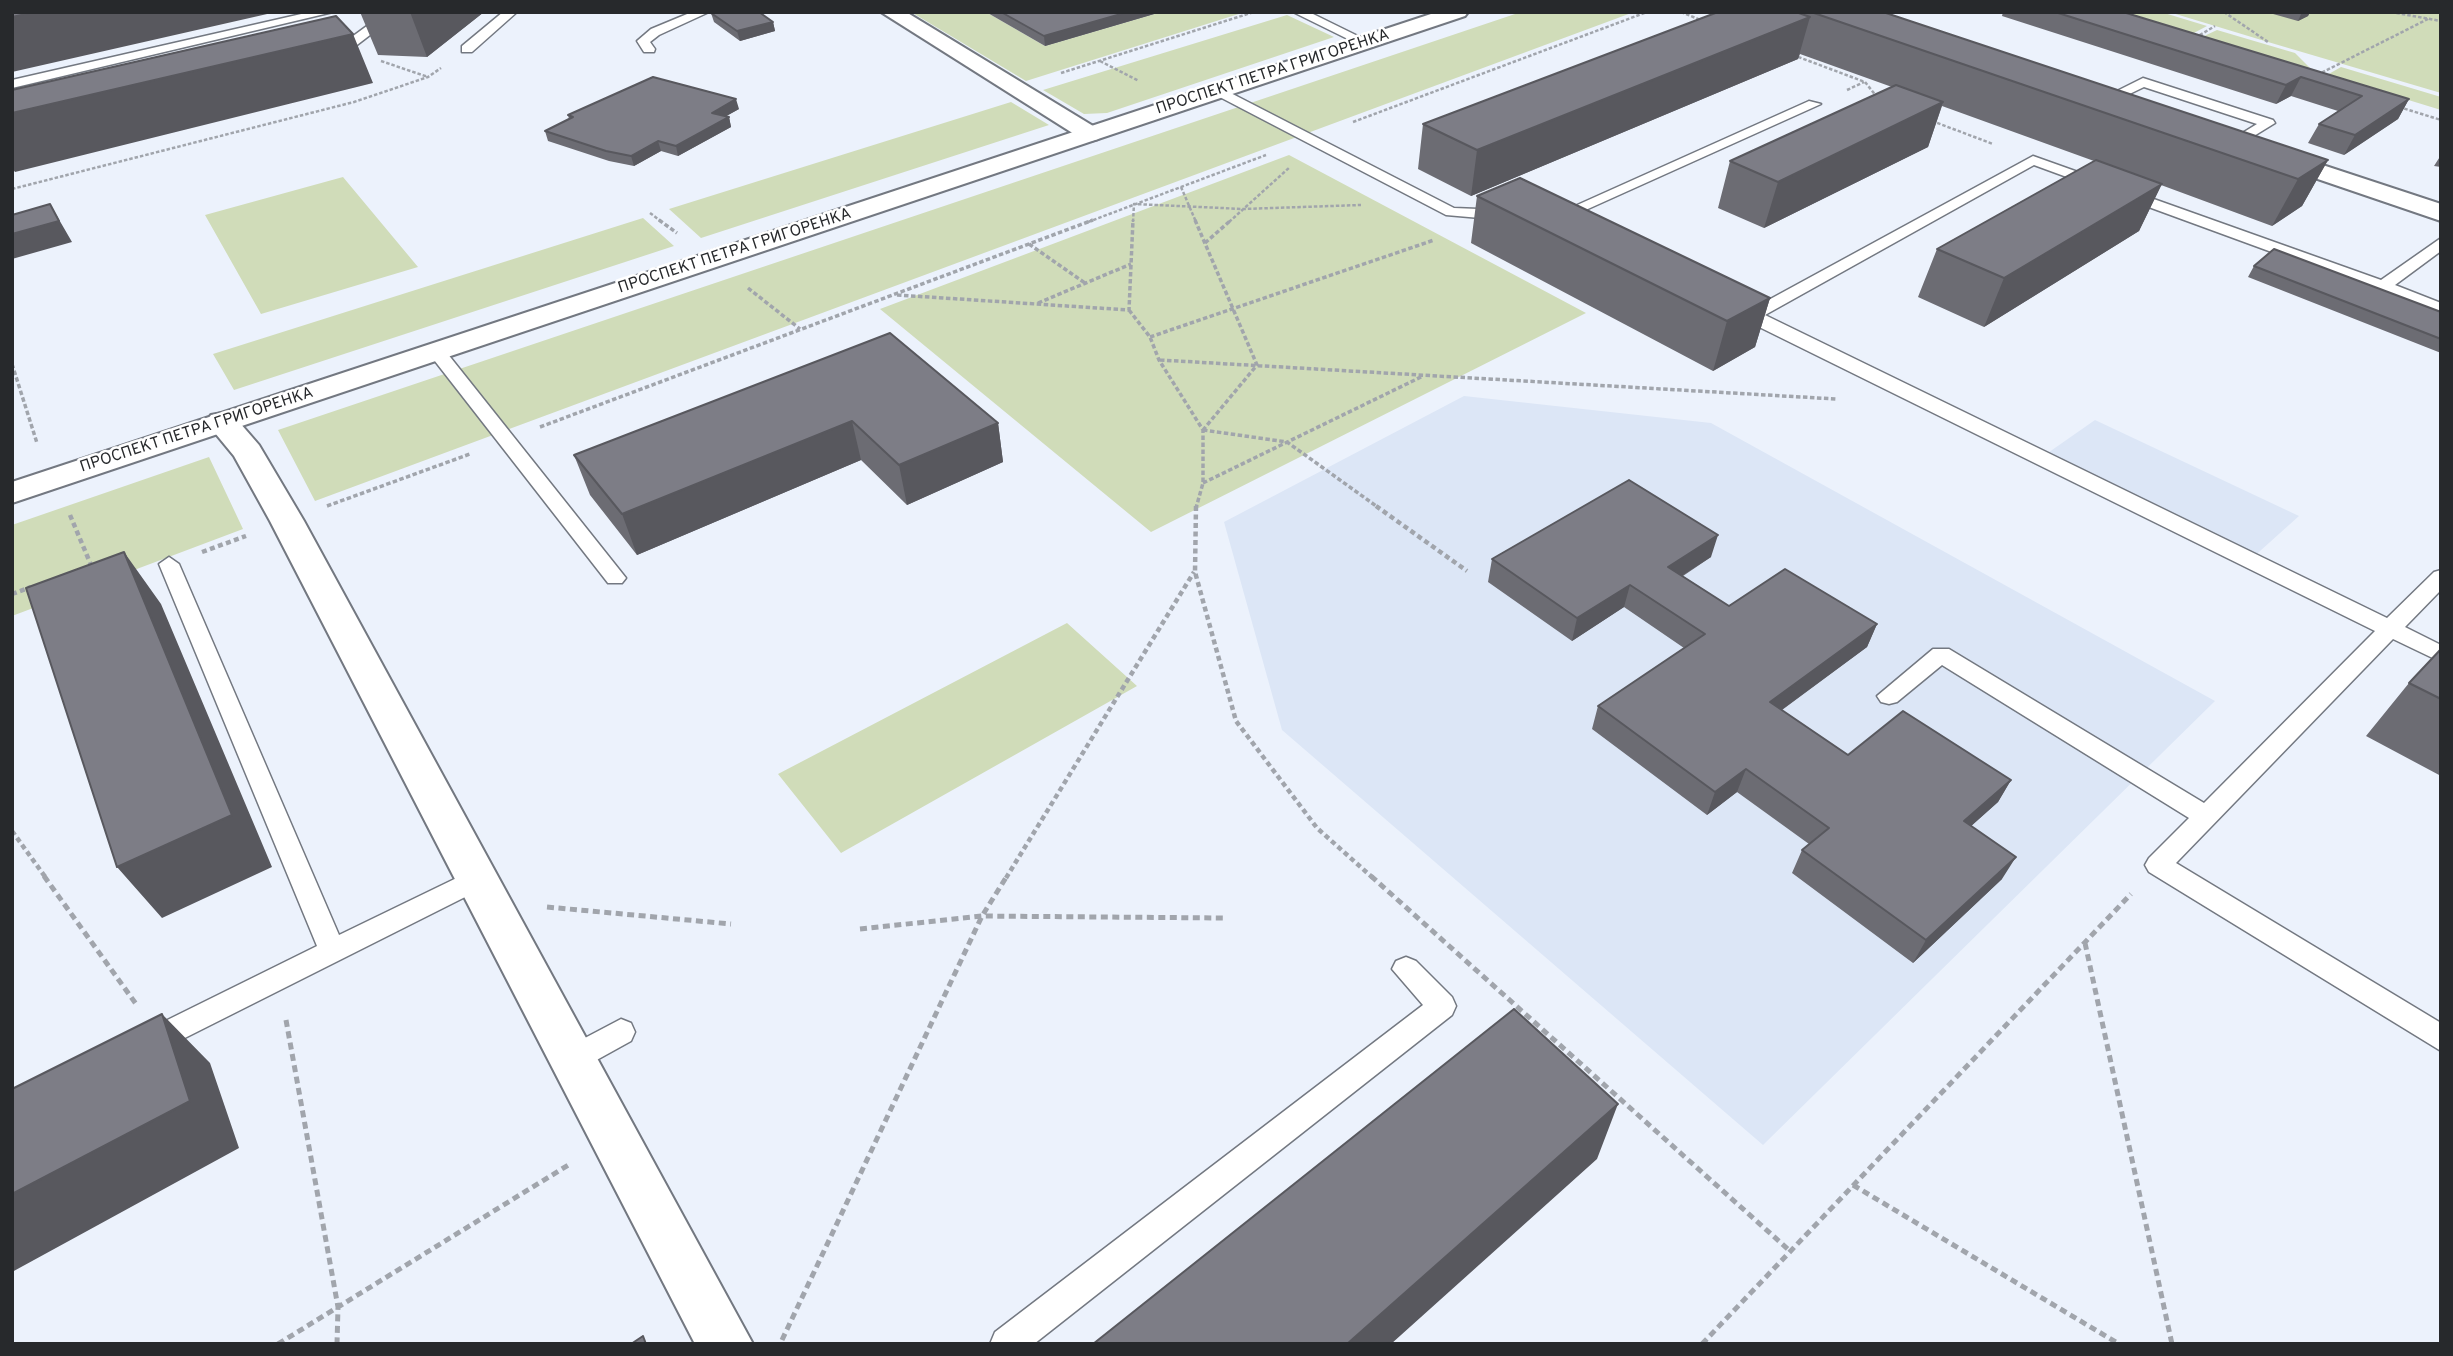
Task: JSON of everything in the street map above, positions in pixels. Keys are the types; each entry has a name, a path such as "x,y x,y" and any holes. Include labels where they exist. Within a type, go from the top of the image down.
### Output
{"street":[{"path":"891,12 1090,134"},
{"name":"ПРОСПЕКТ ПЕТРА ГРИГОРЕНКА","path":"12,493 1458,12"},
{"path":"2082,90 2134,108"},
{"path":"2211,134 2441,213"},
{"path":"222,422 248,452 287,521 725,1344"}],"lane":[{"path":"15,90 327,12"},
{"path":"309,54 349,45 394,12"},
{"path":"467,49 511,12"},
{"path":"649,49 643,41 655,32 703,12"},
{"path":"1299,12 1366,43"},
{"path":"2108,99 2143,82 2268,123 2236,143"},
{"path":"1219,91 1451,212 1511,216"},
{"path":"1548,218 1814,104"},
{"path":"1751,316 2033,160 2441,309"},
{"path":"1548,218 1578,231"},
{"path":"2383,286 2441,243"},
{"path":"1727,303 2441,654"},
{"path":"437,352 615,578"},
{"path":"169,564 332,950"},
{"path":"2441,577 2158,865 2441,1038"},
{"path":"1889,695 1941,654 2206,816"},
{"path":"123,1056 332,950 484,891"},
{"path":"1007,1344 1442,1006 1406,969"},
{"path":"574,1058 621,1032"}],"path":[{"path":"1052,75 1254,12"},
{"path":"91,565 169,564 1134,204 1313,140 1647,12"},
{"path":"1681,12 1706,22"},
{"path":"2224,12 2268,42"},
{"path":"2390,12 2441,21"},
{"path":"2310,80 2428,19"},
{"path":"2186,42 2215,26"},
{"path":"12,189 354,102 428,76 467,49"},
{"path":"1791,54 1865,82 1880,102"},
{"path":"376,60 428,76"},
{"path":"1099,61 1144,83"},
{"path":"2388,104 2441,120"},
{"path":"1931,121 2033,160"},
{"path":"1205,243 1313,140"},
{"path":"1181,187 1257,365"},
{"path":"1134,204 1242,209 1433,203"},
{"path":"1134,204 1129,310 1150,337 1159,360 1203,430 1203,483 1195,510 1195,572 1236,721 1317,828 1790,1251"},
{"path":"1150,337 1511,216"},
{"path":"1028,244 1086,283"},
{"path":"1035,304 1131,264"},
{"path":"893,295 1129,310"},
{"path":"1159,360 1850,400"},
{"path":"12,364 25,413"},
{"path":"1203,430 1257,365"},
{"path":"1203,483 1425,375"},
{"path":"1203,430 1287,442 1467,572"},
{"path":"780,1344 982,916 1195,572"},
{"path":"12,594 38,584"},
{"path":"12,831 159,1037"},
{"path":"1702,1344 2158,865"},
{"path":"484,891 731,924"},
{"path":"860,929 982,916 1223,918"},
{"path":"2085,943 2172,1344"},
{"path":"279,977 338,1307 337,1344"},
{"path":"278,1344 615,1137"},
{"path":"1853,1185 2119,1344"}],"shaded area":[{"path":"1464,396 1711,423 2215,701 1763,1145 1282,730 1224,522"},
{"path":"2095,420 2299,516 2250,560 2042,457"}],"green space":[{"path":"911,12 986,12 1045,46 1161,12 1245,12 1026,81"},
{"path":"1521,12 1634,12 315,501 278,430"},
{"path":"2122,12 2161,12 2207,26 2192,34"},
{"path":"2169,12 2441,12 2441,93 2268,42"},
{"path":"1287,15 1334,37 1107,113 1084,114 1043,90"},
{"path":"2217,30 2295,53 2312,70 2202,37"},
{"path":"2341,67 2441,97 2441,110 2327,75"},
{"path":"1011,102 1049,125 701,238 669,209"},
{"path":"1289,155 1586,313 1151,532 880,309"},
{"path":"343,177 418,267 261,314 205,215"},
{"path":"643,218 674,246 234,390 213,354"},
{"path":"209,457 243,529 12,616 12,525"},
{"path":"1067,623 1137,686 841,853 778,774"}],"building":[{"path":"12,12 35,12 12,17"},
{"path":"759,12 773,22 737,31 711,13"},
{"path":"1001,12 1128,12 1044,36"},
{"path":"1718,12 1796,12 1810,17 1477,150 1423,124"},
{"path":"1811,12 1883,12 2328,160 2298,179"},
{"path":"2055,12 2123,12 2409,99 2355,135 2319,124 2362,96 2301,77 2286,85"},
{"path":"336,16 353,34 12,113 12,90"},
{"path":"653,77 736,99 712,113 729,117 676,146 658,141 631,156 606,151 545,131 573,117 568,115"},
{"path":"1896,85 1943,102 1778,182 1730,161"},
{"path":"2096,160 2162,184 2004,278 1937,249"},
{"path":"1520,178 1770,298 1727,321 1477,196"},
{"path":"50,204 59,221 12,234 12,215"},
{"path":"2274,249 2441,312 2441,339 2254,266"},
{"path":"890,333 998,423 899,465 852,421 622,514 574,455"},
{"path":"1629,480 1718,535 1668,567 1729,606 1785,569 1877,624 1770,702 1848,755 1903,711 2011,780 1964,821 2016,857 1926,940 1802,850 1829,828 1746,769 1715,792 1598,706 1705,634 1630,585 1577,618 1492,559"},
{"path":"124,552 232,815 117,867 26,588"},
{"path":"2441,649 2441,699 2409,683"},
{"path":"1514,1009 1618,1104 1347,1344 1093,1344"},
{"path":"162,1014 190,1101 12,1194 12,1089"},
{"path":"643,1336 646,1344 631,1344"}]}
